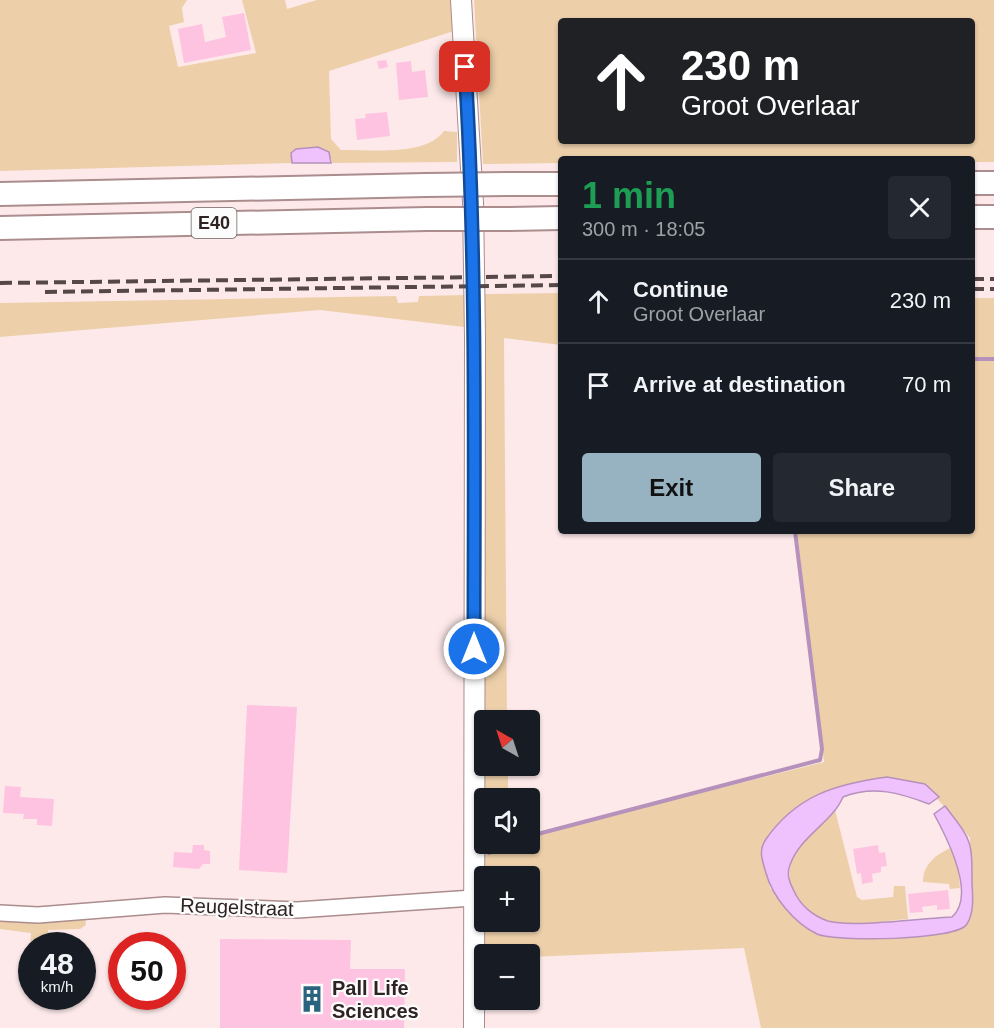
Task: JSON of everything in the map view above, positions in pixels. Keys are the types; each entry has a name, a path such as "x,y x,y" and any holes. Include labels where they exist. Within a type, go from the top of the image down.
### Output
{"highway":[{"path":"975,183 994,183"},
{"name":"E40","path":"0,194 558,184"},
{"path":"975,217 994,217"},
{"name":"E40","path":"0,228 558,218"}],"main road":[{"path":"461,0 472,202 475,338 474,1028"}],"street":[{"name":"Reugelstraat","path":"0,913 38,915 165,905 297,910 473,898"}],"shaded area":[{"path":"0,0 187,0 182,8 184,22 169,26 178,67 256,53 242,0 285,0 287,9 317,0 451,0 454,31 329,71 331,139 341,150 397,150 424,145 444,131 457,132 457,162 331,163 332,159 291,153 292,163 0,171"},
{"path":"474,0 994,0 994,162 975,162 975,156 558,156 558,163 483,164"},
{"path":"318,147 329,152 331,163 292,163 291,153 296,149"},
{"path":"558,293 558,345 504,338 507,710 484,710 485,294"},
{"path":"465,295 464,327 320,310 0,337 0,303 396,296 398,303 418,302 419,296"},
{"path":"975,298 994,298 994,1028 761,1028 744,948 540,957 540,944 484,944 484,932 540,932 540,866 484,866 484,854 540,854 540,833 824,762 797,534 975,534","holes":["887,777 925,784 970,838 972,912 932,936 840,939 806,928 770,888 763,843 788,814 817,795 850,784"]},
{"path":"484,776 508,776 508,788 484,788"},
{"path":"887,777 925,784 939,797 929,804 876,791 854,793 843,797 831,815 795,855 788,876 797,896 803,905 817,916 839,923 952,917 959,907 960,881 952,850 934,814 945,806 961,827 971,849 973,899 969,920 958,930 920,937 870,939 828,937 817,934 792,916 773,891 762,859 761,851 764,843 778,824 804,802 834,788"},
{"path":"835,810 857,897 862,900 893,897 894,886 905,886 908,919 839,923 817,916 800,901 792,888 791,863 814,829"},
{"path":"950,848 958,867 960,888 950,889 949,884 923,882 925,870 931,861"},
{"path":"85,917 86,925 80,929 23,932 0,929 0,919"}],"building":[{"path":"244,13 251,50 184,63 178,29 202,24 205,42 226,37 222,17"},
{"path":"386,60 388,67 379,69 377,61"},
{"path":"411,61 412,72 425,70 428,97 399,100 396,63"},
{"path":"387,112 390,136 357,140 355,119 366,118 365,114"},
{"path":"247,705 297,707 287,873 239,870"},
{"path":"5,786 21,787 20,797 54,799 52,826 37,825 37,819 23,819 24,814 3,813"},
{"path":"193,845 204,845 204,850 210,851 210,864 203,864 199,869 173,867 174,852 192,853"},
{"path":"878,845 879,853 885,852 887,866 881,867 881,872 872,874 873,882 862,884 861,873 857,874 853,849"},
{"path":"948,890 950,909 937,910 937,905 922,907 923,912 910,913 908,894"},
{"name":"Pall Life Sciences","path":"220,939 351,940 350,969 405,969 404,1028 220,1028"}],"waterway":[{"path":"975,359 994,359"},
{"path":"540,833 820,760 822,749 795,534"}],"railway":[{"path":"0,283 558,276"},
{"path":"975,279 994,279"},
{"path":"45,292 558,285"},
{"path":"975,289 994,289"}],"place":[{"name":"Pall Life Sciences","path":"312,999"}],"route":[{"path":"465,67 472,202 475,338 474,649"}]}
